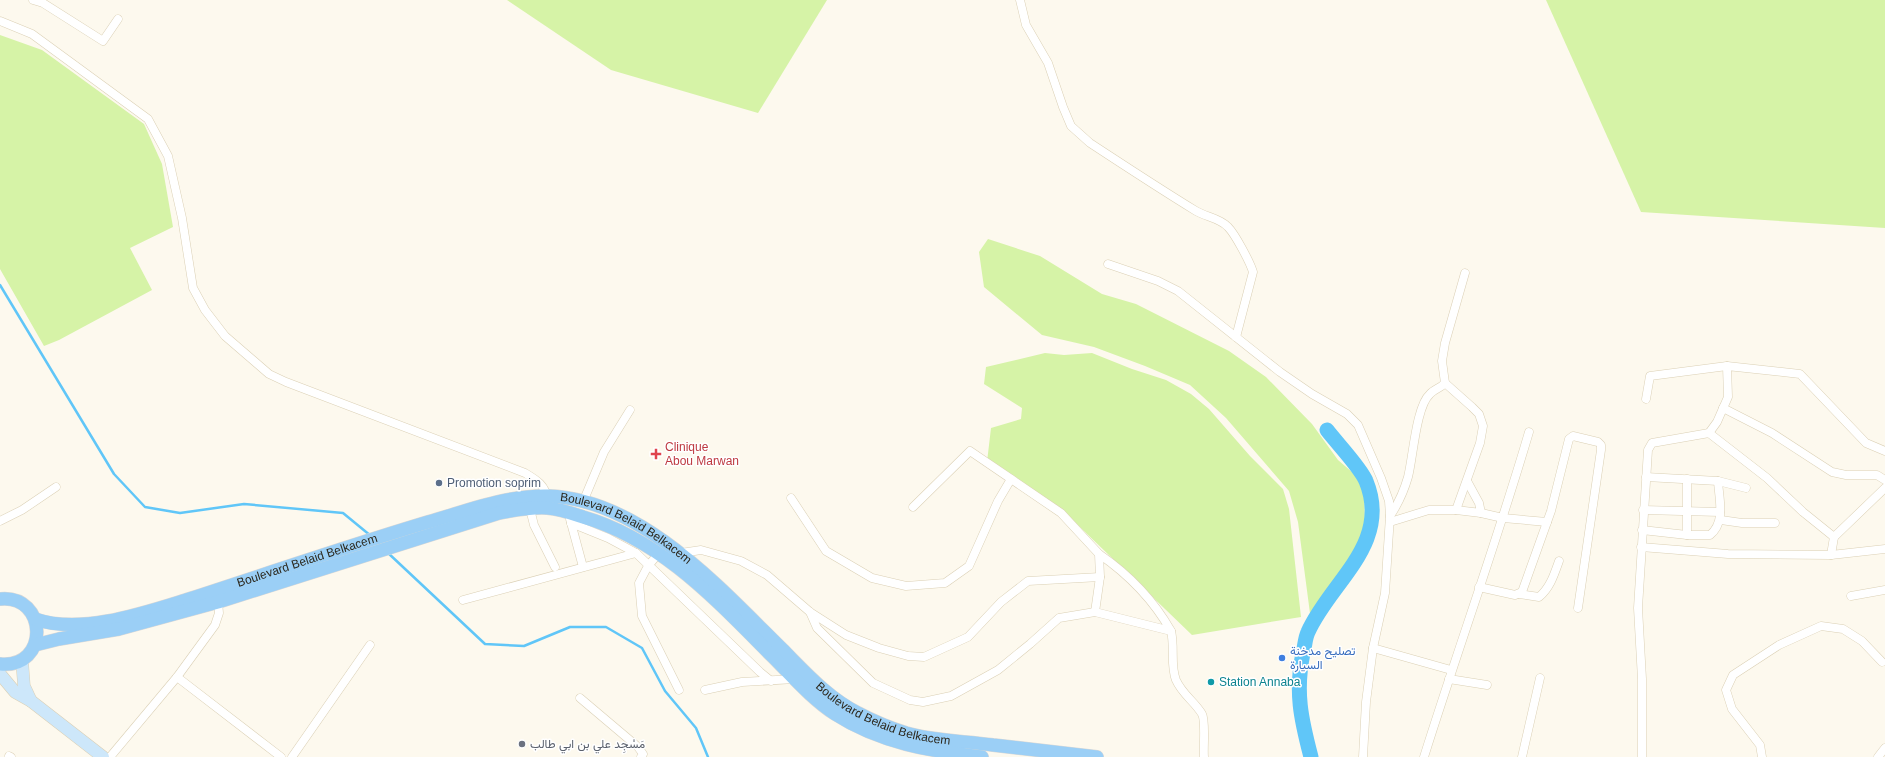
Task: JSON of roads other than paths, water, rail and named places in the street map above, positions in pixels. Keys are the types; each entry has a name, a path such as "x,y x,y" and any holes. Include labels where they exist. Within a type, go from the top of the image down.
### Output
{"main road":[{"name":"Boulevard Belaid Belkacem","path":"35,619 50,623 70,624 117,619 401,537 497,502 583,502 620,515 681,553 711,578 814,681 855,712 906,733 1098,757"},
{"name":"Boulevard Belaid Belkacem","path":"546,502 570,518 617,528 673,562 704,589 795,679 829,709 851,723 873,734 935,754 982,757"},
{"name":"Boulevard Belaid Belkacem","path":"35,645 59,639 119,629 218,602 365,548"},
{"path":"0,664 8,665 22,660 32,651 35,645 38,629 35,619 22,604 10,599 1,598"},
{"path":"22,660 24,686 31,701"},
{"path":"0,674 15,692 31,701 102,757"}],"street":[{"path":"33,0 43,3 103,41 118,18"},
{"path":"1020,0 1026,26 1048,63 1071,126 1090,143 1202,215 1220,221 1229,227 1250,261 1253,272 1236,337"},
{"path":"0,21 32,34 148,119 168,156 182,218 193,288 205,310 225,336 269,374 286,382 525,473 538,480 546,502"},
{"path":"1108,264 1158,281 1178,291 1312,394 1347,414 1358,426 1381,478 1388,501 1390,519 1385,593 1373,648 1366,702 1363,757"},
{"path":"1456,510 1480,443 1483,426 1479,414 1445,383 1442,361 1444,342 1465,273"},
{"path":"1642,757 1642,679 1638,608 1643,510 1648,450 1652,443 1709,433 1717,422 1728,397 1727,366"},
{"path":"1646,399 1650,376 1727,366 1800,374 1866,443 1885,451"},
{"path":"1390,519 1398,504 1408,477 1416,431 1425,402 1430,394 1445,383"},
{"path":"1723,408 1772,433 1832,472 1846,476 1877,475 1885,480"},
{"path":"583,502 604,452 630,410"},
{"path":"1424,757 1503,518 1529,432"},
{"path":"1709,433 1767,478 1803,512 1834,537"},
{"path":"1518,594 1524,588 1547,522 1569,439 1573,436 1598,442 1601,445 1602,450 1578,608"},
{"path":"913,507 970,451 1061,513 1099,554 1113,563 1160,611 1171,632 1174,643 1173,664 1176,680 1203,716 1204,757"},
{"path":"1646,478 1718,481 1746,488"},
{"path":"791,498 826,551 872,578 906,586 945,583 969,566 998,501 1011,479"},
{"path":"1687,535 1688,479"},
{"path":"1467,481 1479,503 1481,513"},
{"path":"1642,530 1710,536 1716,531 1720,516 1718,481"},
{"path":"0,521 22,510 56,487"},
{"path":"1832,555 1834,537 1885,488"},
{"path":"529,502 534,524 555,567"},
{"path":"1390,519 1429,510 1456,510 1481,513 1503,518 1547,522"},
{"path":"1643,510 1687,511 1720,516 1742,523 1775,523"},
{"path":"570,518 636,554 760,672 771,680"},
{"path":"570,518 583,567"},
{"path":"1641,547 1728,554 1832,555 1885,549"},
{"path":"681,553 701,550 741,561 767,575 810,612 846,635 879,648 908,656 924,656 968,637 1001,602 1028,581 1100,577"},
{"path":"659,553 648,566 639,583 642,616 679,690"},
{"path":"463,600 636,554"},
{"path":"1095,612 1100,577 1099,554"},
{"path":"1479,587 1515,595 1518,594 1539,598 1544,593 1553,578 1559,561"},
{"path":"1851,596 1885,590"},
{"path":"110,757 177,677 215,625 219,613 218,602"},
{"path":"810,612 817,628 873,683 910,700 922,702 951,696 998,670 1059,618 1095,612 1171,632"},
{"path":"1762,757 1760,746 1732,709 1726,690 1733,675 1779,645 1821,626 1843,630 1862,641 1882,662"},
{"path":"292,757 370,645"},
{"path":"1373,648 1452,670"},
{"path":"177,677 281,757"},
{"path":"1522,757 1540,678"},
{"path":"705,690 742,682 795,679"},
{"path":"1449,679 1487,685"},
{"path":"580,698 638,748 643,754 642,757"},
{"path":"1878,757 1885,748"}],"waterway":[{"path":"0,285 114,474 145,507 180,513 244,504 343,513 371,536"},
{"path":"1311,757 1304,730 1299,693 1299,680 1306,637 1318,614 1355,561 1365,543 1371,524 1372,504 1366,481 1363,476 1354,462 1327,430"},
{"path":"387,552 485,644 524,646 570,627 606,627 642,648 665,691 696,728 708,757"}],"place":[{"name":"Clinique Abou Marwan","path":"656,454"},
{"name":"Promotion soprim","path":"439,483"},
{"name":"تصليح مدخنة السيارة","path":"1282,658"},
{"name":"Station Annaba","path":"1211,682"},
{"name":"مَسْجِد علي بن ابي طالب","path":"522,744"}]}
